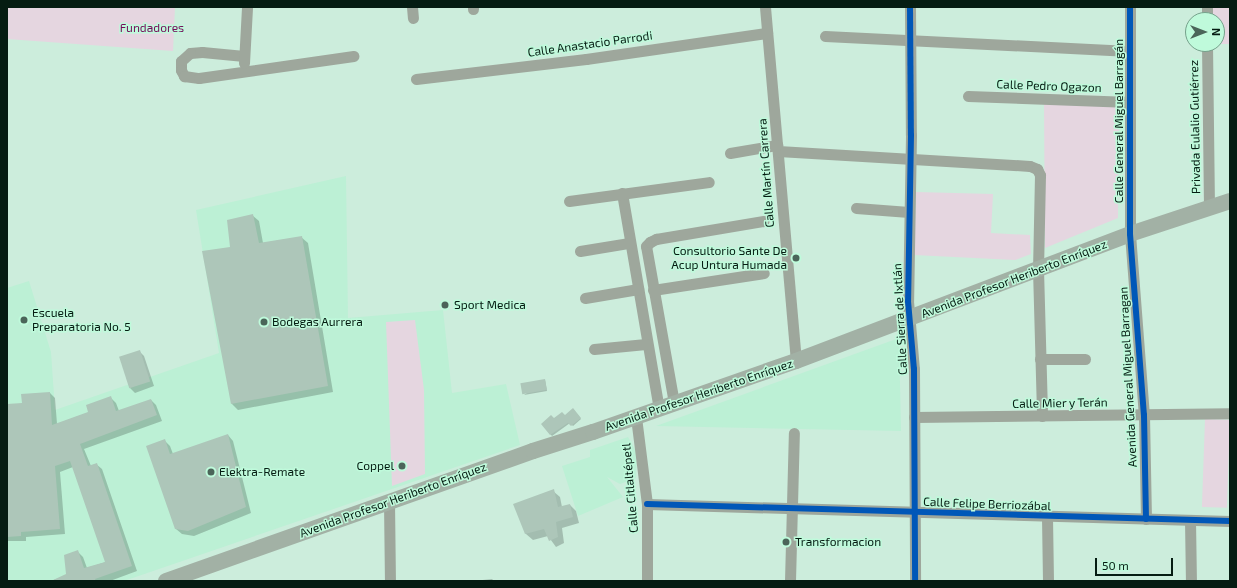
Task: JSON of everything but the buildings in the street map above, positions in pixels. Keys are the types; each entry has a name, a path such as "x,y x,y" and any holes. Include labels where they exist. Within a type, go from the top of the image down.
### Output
{"main road":[{"name":"Avenida Profesor Heriberto Enríquez","path":"166,581 796,361 1130,234 1230,201"}],"street":[{"path":"244,71 247,7"},
{"name":"Calle Martín Carrera","path":"765,7 796,361"},
{"name":"Calle Sierra de Ixtlán","path":"910,7 908,280 909,318 914,369 915,581"},
{"name":"Calle General Miguel Barragán","path":"1130,7 1130,234"},
{"name":"Calle Anastacio Parrodi","path":"416,79 586,59 767,33"},
{"path":"824,36 1130,51"},
{"path":"244,56 202,52 190,53 181,61 180,66 184,76 190,78 353,56"},
{"name":"Privada Eulalio Gutiérrez","path":"1207,52 1209,209"},
{"name":"Calle Pedro Ogazon","path":"968,96 1130,102"},
{"path":"730,153 778,148 910,160 1034,167 1040,175 1038,269 1042,416"},
{"path":"569,201 709,182"},
{"path":"622,193 646,344 659,409"},
{"path":"856,208 909,212"},
{"path":"674,404 646,246 650,242 763,221"},
{"name":"Avenida General Miguel Barragan","path":"1130,234 1144,415 1146,519"},
{"path":"580,251 629,243"},
{"path":"653,290 764,273"},
{"path":"585,298 638,289"},
{"path":"594,349 646,344"},
{"path":"1040,359 1086,359"},
{"name":"Calle Mier y Terán","path":"914,416 1042,416 1230,413"},
{"name":"Calle Citlaltépetl","path":"636,417 647,504 648,581"},
{"path":"790,581 794,433"},
{"path":"389,502 390,581"},
{"name":"Calle Felipe Berriozábal","path":"647,504 1047,517 1230,521"},
{"path":"1047,517 1048,581"},
{"path":"1190,520 1191,581"}],"shaded area":[{"path":"346,176 348,318 443,310 452,393 506,384 520,445 124,581 7,581 7,288 29,281 51,352 55,410 219,353 196,210"},
{"path":"899,338 901,431 656,426"},
{"path":"628,437 637,453 636,478 620,484 607,477 623,497 578,516 562,466 590,457 590,450"}],"green space":[{"name":"Fundadores","path":"7,7 175,7 173,51 7,39"},
{"path":"1211,7 1230,7 1230,44 1225,44 1225,12 1211,12"},
{"path":"1044,104 1119,106 1118,218 1045,248"},
{"path":"916,192 993,194 991,233 1030,235 1031,254 1015,260 914,255"},
{"path":"415,320 424,390 425,474 392,486 386,322"},
{"path":"1205,419 1230,420 1227,508 1202,507"}],"cycle path":[{"path":"910,7 911,135 908,301 914,369 915,581"},
{"path":"1130,7 1130,234 1144,415 1146,519"},
{"path":"647,504 1230,521"}],"place":[{"name":"Consultorio Sante De Acup Untura Humada","path":"796,258"},
{"name":"Sport Medica","path":"445,305"},
{"name":"Escuela Preparatoria No. 5","path":"24,320"},
{"name":"Bodegas Aurrera","path":"264,322"},
{"name":"Coppel","path":"402,466"},
{"name":"Elektra-Remate","path":"211,472"},
{"name":"Transformacion","path":"786,542"}]}
